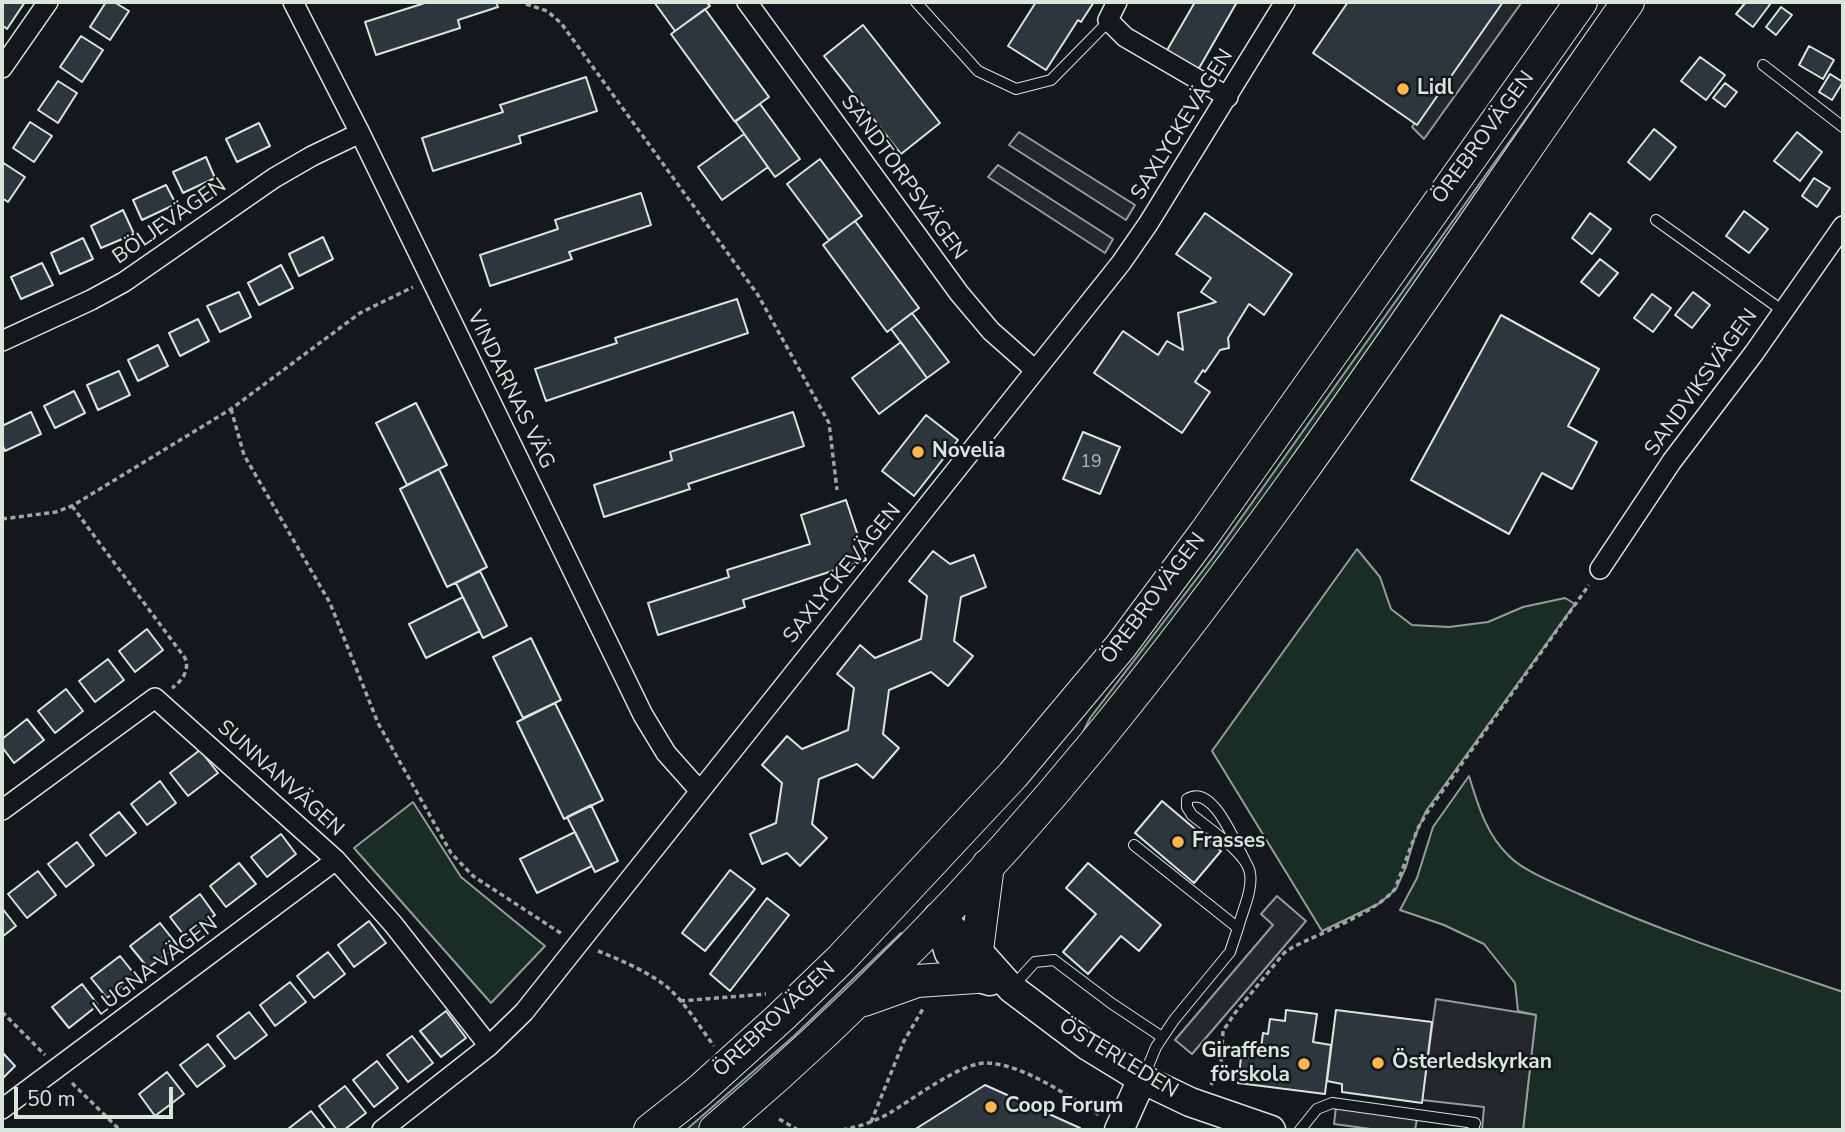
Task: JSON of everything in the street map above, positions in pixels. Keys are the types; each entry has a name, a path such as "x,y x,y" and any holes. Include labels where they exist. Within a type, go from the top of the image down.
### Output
{"highway":[{"name":"ÖREBROVÄGEN","path":"650,1130 698,1092 781,1017 906,890 1013,775 1121,646 1205,533 1581,2"},
{"name":"ÖREBROVÄGEN","path":"715,1130 856,1002 988,865 1092,747 1259,529 1628,2"},
{"path":"856,1002 977,963 988,865"},
{"path":"906,890 938,917"}],"main road":[{"name":"ÖSTERLEDEN","path":"938,917 977,963 1088,1046 1142,1079 1199,1105 1271,1130"},
{"path":"1120,1128 1142,1079"}],"street":[{"path":"2,68 48,2"},
{"name":"VINDARNAS VÄG","path":"293,2 360,133 643,715 666,753 699,790"},
{"name":"SANDTORPSVÄGEN","path":"747,2 959,293 991,331 1035,370"},
{"path":"1117,2 1109,21 1125,37 1228,97"},
{"name":"SAXLYCKEVÄGEN","path":"382,1130 489,1046 524,1012 580,943 1148,224 1285,2"},
{"name":"BÖLJEVÄGEN","path":"2,341 92,300 124,282 274,178 360,133"},
{"name":"SANDVIKSVÄGEN","path":"1600,569 1672,461 1843,226"},
{"path":"2,810 155,698"},
{"name":"SUNNANVÄGEN","path":"155,698 336,860 394,924 489,1046"},
{"name":"LUGNA VÄGEN","path":"2,1108 336,860"}],"lane":[{"path":"916,2 978,71 1016,89 1051,80 1109,21"},
{"path":"1763,65 1843,127"},
{"path":"1656,220 1783,312"},
{"path":"1142,1079 1162,1037 1230,952 1250,885 1250,873 1245,861 1215,807 1200,796 1187,799 1187,807 1192,814 1245,861"},
{"path":"1134,845 1238,928"},
{"path":"1011,988 1035,962 1054,960 1162,1037"},
{"path":"1300,1130 1317,1109 1332,1103 1475,1123 1474,1130"}],"path":[{"path":"526,4 547,11 561,23 758,295 829,423 837,490"},
{"path":"2,519 57,512 72,506 232,409 360,313 431,278"},
{"path":"232,409 244,455 330,603 378,723 451,853 473,876 555,930 643,972 665,986 715,1047"},
{"path":"72,506 185,658 187,668 182,679 167,693 155,698"},
{"path":"1199,1105 1221,1063 1223,1031 1284,953 1389,897 1395,889 1426,814 1600,569"},
{"path":"680,1001 775,993"},
{"path":"871,1122 904,1041 919,1013 928,1003"},
{"path":"842,1130 871,1122 962,1069 978,1063 1022,1072 1120,1128"},
{"path":"779,1119 798,1130"}],"green space":[{"path":"1609,2 1307,446 1078,743 1090,718 1214,556"},
{"path":"1357,549 1380,577 1391,609 1412,625 1449,627 1488,622 1523,607 1565,598 1575,604 1426,811 1396,889 1380,903 1322,931 1212,751"},
{"path":"1469,776 1484,819 1494,838 1515,862 1532,872 1677,934 1843,992 1843,1130 1523,1130 1536,1015 1518,1011 1515,983 1484,944 1444,925 1400,910 1417,878 1433,827"},
{"path":"413,802 461,877 545,946 491,1003 354,848"},
{"path":"901,933 907,938 703,1130 686,1130 794,1036"}],"shaded area":[{"path":"1498,2 1522,2 1424,139 1412,127"},
{"path":"1019,132 1135,205 1126,220 1009,145"},
{"path":"998,165 1113,239 1105,253 988,177"},
{"path":"1277,896 1306,921 1192,1054 1175,1040 1273,925 1261,914"},
{"path":"1436,999 1536,1015 1523,1130 1482,1130 1484,1107 1422,1100"},
{"path":"1336,1107 1417,1119 1415,1130 1378,1130 1334,1124"}],"building":[{"path":"2,2 25,2 7,29 2,25"},
{"path":"106,2 114,2 129,11 110,40 90,27"},
{"path":"428,2 496,2 498,7 458,20 460,28 376,55 365,22"},
{"path":"654,2 706,2 710,6 675,31"},
{"path":"1036,2 1094,2 1081,22 1078,20 1046,70 1008,46"},
{"path":"1195,2 1237,2 1198,70 1166,52"},
{"name":"Lidl","path":"1348,2 1503,2 1417,125 1313,53"},
{"path":"1746,2 1771,3 1753,27 1736,14"},
{"path":"1781,7 1792,15 1776,35 1766,27"},
{"path":"705,9 769,97 735,122 671,34"},
{"path":"863,25 940,123 901,154 824,56"},
{"path":"81,36 103,50 82,82 60,67"},
{"path":"1809,46 1834,60 1823,79 1799,65"},
{"path":"1700,57 1725,75 1706,100 1681,81"},
{"path":"1830,74 1843,82 1832,100 1819,92"},
{"path":"586,77 597,111 519,136 521,143 433,171 422,138 503,112 500,105"},
{"path":"58,81 77,93 58,123 38,110"},
{"path":"1725,83 1737,92 1725,107 1713,98"},
{"path":"760,104 800,159 775,177 735,121"},
{"path":"30,122 52,136 34,162 13,148"},
{"path":"259,123 270,146 237,162 226,139"},
{"path":"1654,129 1676,147 1650,180 1628,162"},
{"path":"1797,132 1822,152 1800,181 1774,161"},
{"path":"744,134 768,167 722,200 698,167"},
{"path":"206,157 215,178 183,193 173,172"},
{"path":"820,159 862,216 829,240 787,184"},
{"path":"2,162 25,177 8,202 2,198"},
{"path":"1814,178 1830,188 1817,207 1802,196"},
{"path":"166,185 176,204 142,220 133,200"},
{"path":"641,193 651,225 569,252 572,259 490,286 480,255 558,229 555,220"},
{"path":"123,210 134,234 101,248 91,226"},
{"path":"1744,211 1768,229 1749,253 1726,236"},
{"path":"1205,213 1292,274 1264,315 1249,304 1228,338 1229,348 1220,350 1205,372 1203,370 1195,382 1210,392 1182,433 1094,373 1123,331 1158,355 1167,341 1183,350 1178,313 1216,302 1201,292 1211,278 1176,254"},
{"path":"1590,213 1611,229 1592,254 1572,238"},
{"path":"855,221 919,308 887,332 823,245"},
{"path":"323,237 333,259 299,276 289,254"},
{"path":"83,238 93,259 60,274 51,253"},
{"path":"1600,259 1618,273 1599,296 1581,282"},
{"path":"42,263 53,285 21,299 11,277"},
{"path":"281,265 293,288 259,305 248,283"},
{"path":"239,292 251,317 220,332 207,306"},
{"path":"1693,292 1710,305 1692,328 1675,315"},
{"path":"1652,294 1671,308 1653,332 1634,318"},
{"path":"737,299 748,333 546,401 535,369 617,343 615,338"},
{"path":"912,313 949,362 927,378 891,329"},
{"path":"1501,315 1599,369 1568,426 1597,442 1572,489 1542,473 1509,534 1411,480"},
{"path":"198,319 209,341 180,356 169,333"},
{"path":"901,342 927,378 879,414 852,378"},
{"path":"158,345 168,366 138,381 128,360"},
{"path":"119,371 130,395 98,410 87,385"},
{"path":"74,391 85,413 55,428 44,406"},
{"path":"416,403 447,465 407,485 376,423"},
{"path":"31,412 41,434 5,451 2,444 2,426"},
{"path":"793,412 804,446 688,484 690,489 604,517 594,485 672,460 670,452"},
{"path":"926,415 958,440 914,496 882,471"},
{"path":"1083,432 1120,447 1100,494 1063,479"},
{"path":"439,469 487,567 447,587 400,489"},
{"path":"846,500 866,560 743,600 745,607 658,635 648,603 729,577 727,570 810,544 801,515"},
{"path":"933,551 950,564 974,555 986,587 961,597 954,641 973,656 948,686 931,672 889,690 883,734 899,748 873,778 857,764 819,779 812,824 827,838 800,866 787,853 762,864 750,834 776,823 782,783 762,765 787,736 802,749 848,730 854,688 837,674 860,645 875,658 921,639 927,596 909,581"},
{"path":"480,571 507,626 483,638 456,583"},
{"path":"463,597 480,631 426,658 409,624"},
{"path":"147,629 163,650 135,672 119,651"},
{"path":"531,638 561,700 523,718 493,657"},
{"path":"108,659 124,680 95,702 79,681"},
{"path":"66,689 83,711 55,733 38,711"},
{"path":"555,703 603,800 564,819 517,722"},
{"path":"27,719 44,740 14,763 2,747 2,739"},
{"path":"200,750 218,773 188,796 170,773"},
{"path":"160,781 176,803 147,825 131,804"},
{"name":"Frasses","path":"1162,801 1221,851 1194,883 1135,833"},
{"path":"591,805 618,861 595,872 567,817"},
{"path":"119,812 136,833 106,856 90,835"},
{"path":"575,832 592,866 537,893 520,859"},
{"path":"281,834 296,854 267,877 251,857"},
{"path":"77,842 94,865 66,887 48,864"},
{"path":"239,863 256,884 226,907 210,886"},
{"path":"1088,863 1161,925 1139,951 1121,936 1088,974 1063,952 1096,914 1066,888"},
{"path":"730,870 755,889 705,951 682,933"},
{"path":"38,871 56,895 27,918 8,894"},
{"path":"200,894 215,915 186,938 170,917"},
{"path":"767,898 789,915 730,991 710,974"},
{"path":"2,908 16,926 2,937"},
{"path":"369,921 386,943 354,967 338,945"},
{"path":"160,923 178,946 148,968 130,946"},
{"path":"328,952 345,974 314,998 297,976"},
{"path":"120,956 136,976 107,998 91,978"},
{"path":"290,982 306,1002 275,1026 260,1005"},
{"path":"82,984 98,1005 69,1028 52,1007"},
{"path":"1286,1010 1317,1014 1313,1042 1331,1045 1325,1094 1238,1083 1241,1057 1249,1058 1250,1047 1261,1048 1263,1033 1268,1034 1270,1019 1285,1021"},
{"name":"Österledskyrkan","path":"1336,1010 1432,1022 1422,1103 1342,1092 1342,1084 1327,1081"},
{"path":"446,1011 466,1038 441,1057 420,1031"},
{"path":"249,1012 267,1035 235,1059 217,1036"},
{"path":"412,1036 433,1063 408,1082 387,1055"},
{"path":"208,1044 225,1066 197,1087 180,1065"},
{"path":"2,1052 15,1066 2,1079"},
{"path":"377,1061 398,1088 374,1107 353,1080"},
{"path":"167,1072 184,1094 155,1116 139,1094"},
{"name":"Coop Forum","path":"985,1085 1080,1128 914,1130"},
{"path":"345,1086 366,1113 344,1130 337,1130 319,1106"},
{"path":"311,1111 326,1130 288,1130 288,1129"}],"place":[{"name":"Lidl","path":"1403,89"},
{"name":"Novelia","path":"918,452"},
{"name":"Frasses","path":"1178,842"},
{"name":"Österledskyrkan","path":"1378,1063"},
{"name":"Giraffens förskola","path":"1304,1064"},
{"name":"Coop Forum","path":"991,1107"}]}
